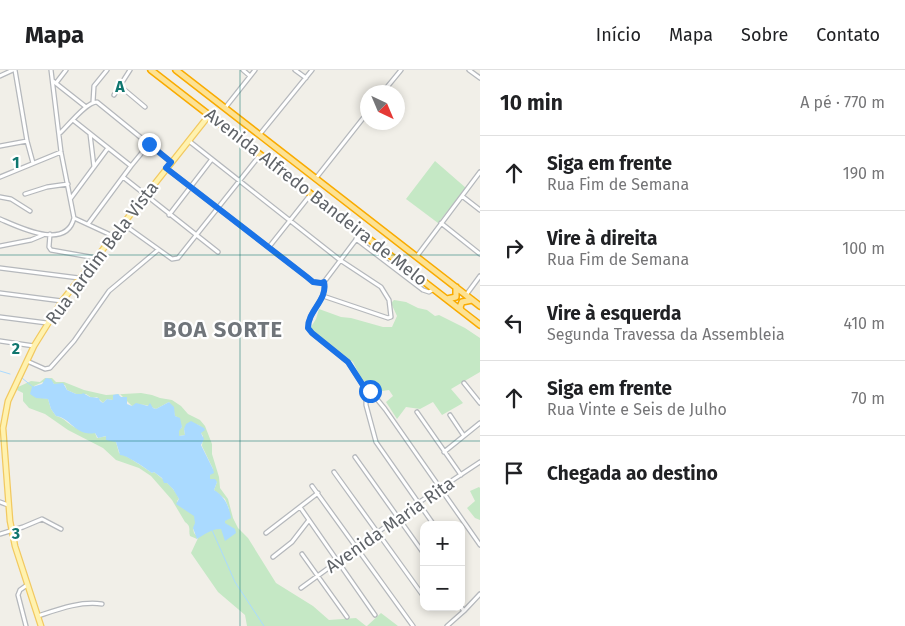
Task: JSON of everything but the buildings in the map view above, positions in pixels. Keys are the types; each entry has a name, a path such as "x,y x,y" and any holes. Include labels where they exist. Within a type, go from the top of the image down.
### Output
{"highway":[{"name":"Avenida Alfredo Bandeira de Melo","path":"151,70 480,325"},
{"name":"Avenida Alfredo Bandeira de Melo","path":"176,70 183,72 225,108 480,306"},
{"path":"446,299 456,297 456,287"},
{"path":"461,310 462,302 473,300"}],"main road":[{"name":"Rua Jardim Bela Vista","path":"41,626 12,530 8,505 1,428 8,401 34,346 62,301 210,114"}],"street":[{"path":"0,76 14,70 26,141 33,163"},
{"path":"0,219 24,229 43,234 66,232 72,225 74,218 61,152 54,82 51,70"},
{"path":"54,82 66,70"},
{"path":"93,102 94,86 107,70"},
{"path":"114,95 130,70"},
{"path":"243,70 250,76"},
{"path":"225,108 255,70"},
{"path":"295,70 306,78"},
{"path":"260,134 312,70"},
{"path":"389,85 401,70"},
{"path":"470,70 480,78"},
{"path":"54,82 86,107"},
{"path":"120,86 145,107"},
{"path":"59,134 86,107 93,102 99,103 171,162"},
{"path":"73,120 131,166"},
{"path":"316,178 360,122"},
{"path":"90,133 94,167"},
{"path":"0,146 26,141"},
{"path":"189,141 340,260 381,287 389,300 391,317 388,318 323,296"},
{"path":"88,224 149,144"},
{"path":"71,198 108,148"},
{"path":"0,176 61,152"},
{"path":"123,224 158,250 172,259 176,259 181,256 197,236 260,154"},
{"path":"169,215 212,159"},
{"path":"166,168 313,282 319,284 324,282 361,232"},
{"path":"417,256 480,172"},
{"path":"123,177 218,252"},
{"path":"25,194 48,187 68,184"},
{"path":"268,247 311,194"},
{"path":"0,196 12,199 30,211"},
{"path":"462,196 480,210"},
{"path":"74,218 113,236"},
{"path":"441,223 480,254"},
{"path":"0,246 31,240 43,234"},
{"path":"50,234 48,247 50,250 96,258"},
{"path":"356,239 427,292 434,289"},
{"path":"26,361 44,369 50,368 74,341 109,291 158,250"},
{"path":"0,268 80,278"},
{"path":"466,295 480,276"},
{"path":"324,282 323,296 309,321 309,329 348,362 366,390 370,391 375,397 480,545"},
{"path":"0,293 62,301"},
{"path":"0,317 47,323"},
{"path":"0,341 34,346"},
{"path":"464,383 480,403"},
{"path":"366,390 366,406 376,442 431,521"},
{"path":"417,412 460,475"},
{"path":"450,415 464,436"},
{"path":"444,452 480,423"},
{"path":"355,457 420,548"},
{"name":"Avenida Maria Rita","path":"302,588 418,503 480,462"},
{"path":"334,472 420,591"},
{"path":"312,486 413,626"},
{"path":"266,533 318,493"},
{"path":"0,502 8,505"},
{"path":"300,507 375,615"},
{"path":"0,534 42,519 61,529"},
{"path":"273,558 292,542 309,520"},
{"path":"302,554 347,617"},
{"path":"26,626 18,595 20,590 27,584"},
{"path":"465,610 480,594"},
{"path":"38,616 71,606 92,603 102,604"},
{"path":"447,626 464,611"}],"green space":[{"path":"435,161 466,188 438,223 406,199"},
{"path":"394,300 406,302 427,310 435,316 439,315 480,338 480,372 451,389 463,403 442,415 433,402 420,409 406,407 397,419 386,402 393,396 389,390 382,391 376,384 369,387 360,376 353,362 313,332 311,327 319,309 341,317 383,327 392,327 397,316 391,303"},
{"path":"45,378 52,378 56,382 64,382 84,390 106,395 120,394 141,393 172,400 181,406 188,414 200,420 205,426 212,444 212,454 219,477 220,488 228,499 233,518 276,583 313,606 329,620 356,618 366,626 247,626 245,615 218,592 191,553 199,536 193,528 197,539 190,536 188,525 172,500 151,476 139,468 116,460 103,448 68,430 45,414 29,408 23,401 23,393 17,390 18,387 31,381 40,382","holes":["43,382 65,385 67,390 76,394 86,394 92,398 97,397 103,403 107,399 113,400 120,394 132,406 144,405 156,409 169,402 182,427 179,430 179,436 185,435 184,429 187,426 200,426 203,436 202,446 213,469 210,479 217,482 214,490 225,499 229,509 200,513 188,511 177,501 179,499 175,491 154,472 152,473 119,453 116,442 107,436 97,438 95,433 77,428 56,416 51,409 48,399 38,397 34,386"]},
{"path":"479,487 480,520 475,518 467,508 475,501 470,491"},
{"path":"381,613 398,626 367,626"}],"water":[{"path":"46,378 51,379 54,384 63,383 67,390 76,394 83,393 90,397 99,398 103,403 107,399 113,400 113,395 118,394 121,397 127,397 127,404 132,406 136,403 148,406 150,403 156,409 169,402 174,407 175,416 180,418 182,427 179,431 179,436 185,435 184,429 186,424 191,421 204,428 205,430 201,433 204,439 201,445 213,469 214,473 210,475 210,479 215,479 217,482 214,490 223,498 229,509 231,518 225,521 225,523 235,529 236,533 225,541 221,529 218,529 208,532 197,539 193,528 195,523 194,516 176,504 179,499 173,489 167,483 164,483 162,478 131,459 120,455 116,442 106,440 106,436 98,438 95,433 78,430 66,420 56,416 51,409 48,399 36,398 30,394 32,387 42,384"}],"waterway":[{"path":"0,371 10,374"},
{"path":"22,378 33,387"},
{"path":"212,530 235,582 264,626"}],"district":[{"name":"BOA SORTE","path":"223,329"}],"route":[{"path":"149,144 171,162 166,168 313,282 324,282 325,291 309,321 308,328 348,362 366,390 370,391"}]}
